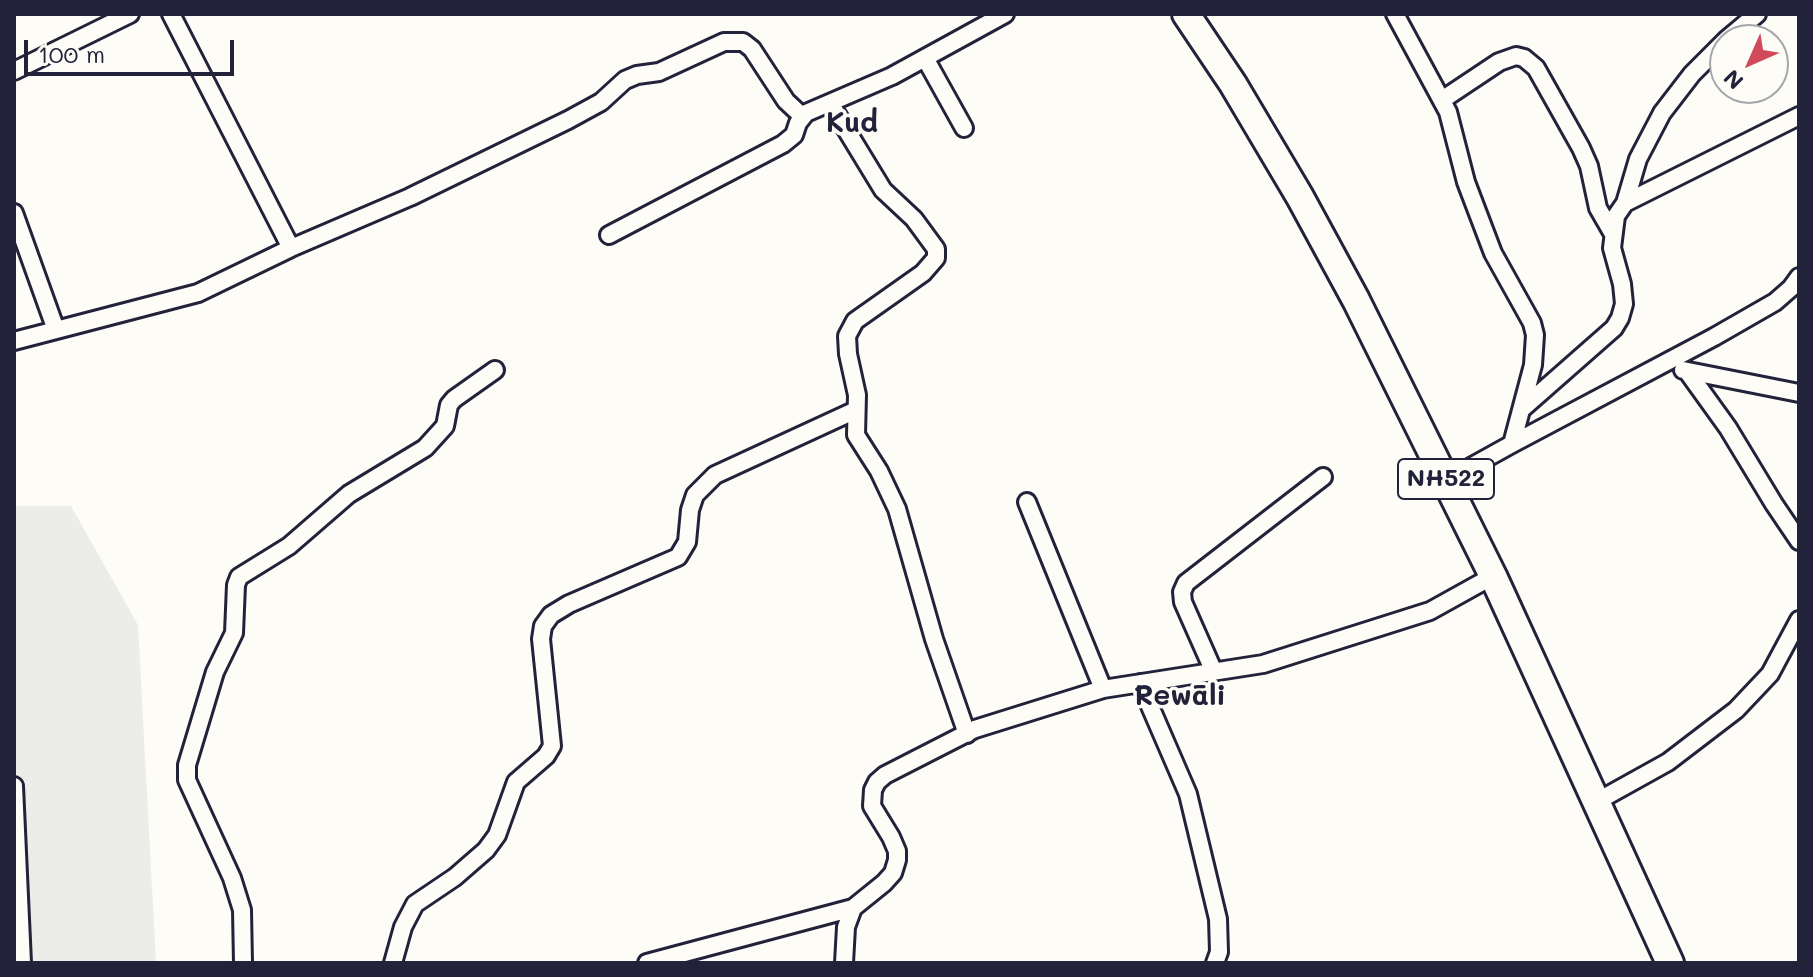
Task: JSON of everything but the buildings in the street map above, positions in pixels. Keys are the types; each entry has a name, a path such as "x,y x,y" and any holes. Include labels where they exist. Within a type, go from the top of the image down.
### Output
{"highway":[{"name":"NH522","path":"1186,14 1233,84 1356,300 1493,576 1670,963"}],"street":[{"path":"14,71 130,14"},
{"path":"171,14 291,248"},
{"path":"609,235 783,144 794,135 802,116 892,76 1005,14"},
{"path":"1395,14 1442,100 1456,134 1466,182 1493,253 1532,323 1535,335 1533,365 1512,444"},
{"path":"14,341 198,293 291,248 410,197 568,120 601,102 625,80 659,72 724,42 743,42 752,49 786,101 802,116"},
{"path":"1442,100 1499,62 1516,56 1524,58 1536,68 1581,148 1589,166 1598,208 1613,234"},
{"path":"1523,408 1614,328 1620,318 1624,304 1622,284 1612,248 1616,216 1625,203 1628,184 1638,159 1662,113 1709,56"},
{"path":"925,58 964,128"},
{"path":"830,103 883,190 914,219 936,249 936,258 923,273 855,321 847,336 848,354 857,395 856,435 879,471 897,509 934,639 967,734"},
{"path":"1625,203 1799,116"},
{"path":"14,213 56,330"},
{"path":"1447,480 1775,302 1799,277"},
{"path":"1661,366 1799,393"},
{"path":"243,963 242,910 232,878 187,780 187,765 215,672 234,633 239,577 289,546 349,494 425,448 445,426 449,405 454,399 495,370"},
{"path":"1687,371 1728,428 1799,541"},
{"path":"393,963 403,927 415,904 455,877 486,850 497,835 516,782 546,756 552,746 541,639 543,626 551,615 569,604 678,557 687,542 690,510 695,495 715,475 856,410"},
{"path":"1214,672 1183,602 1182,592 1186,583 1323,477"},
{"path":"1027,502 1103,689"},
{"path":"647,963 853,908 884,883 893,873 897,860 891,837 872,806 871,797 877,782 967,734 1103,689 1263,664 1430,611 1493,576"},
{"path":"1596,802 1668,762 1736,710 1770,674 1799,620"},
{"path":"1140,683 1188,794 1218,919 1219,952 1215,963"},
{"path":"14,786 22,963"},
{"path":"844,963 846,927 853,908"}],"shaded area":[{"path":"14,506 71,506 138,625 156,963 14,963"}],"district":[{"name":"Kud","path":"852,123"},
{"name":"Rewāli","path":"1180,696"}]}
